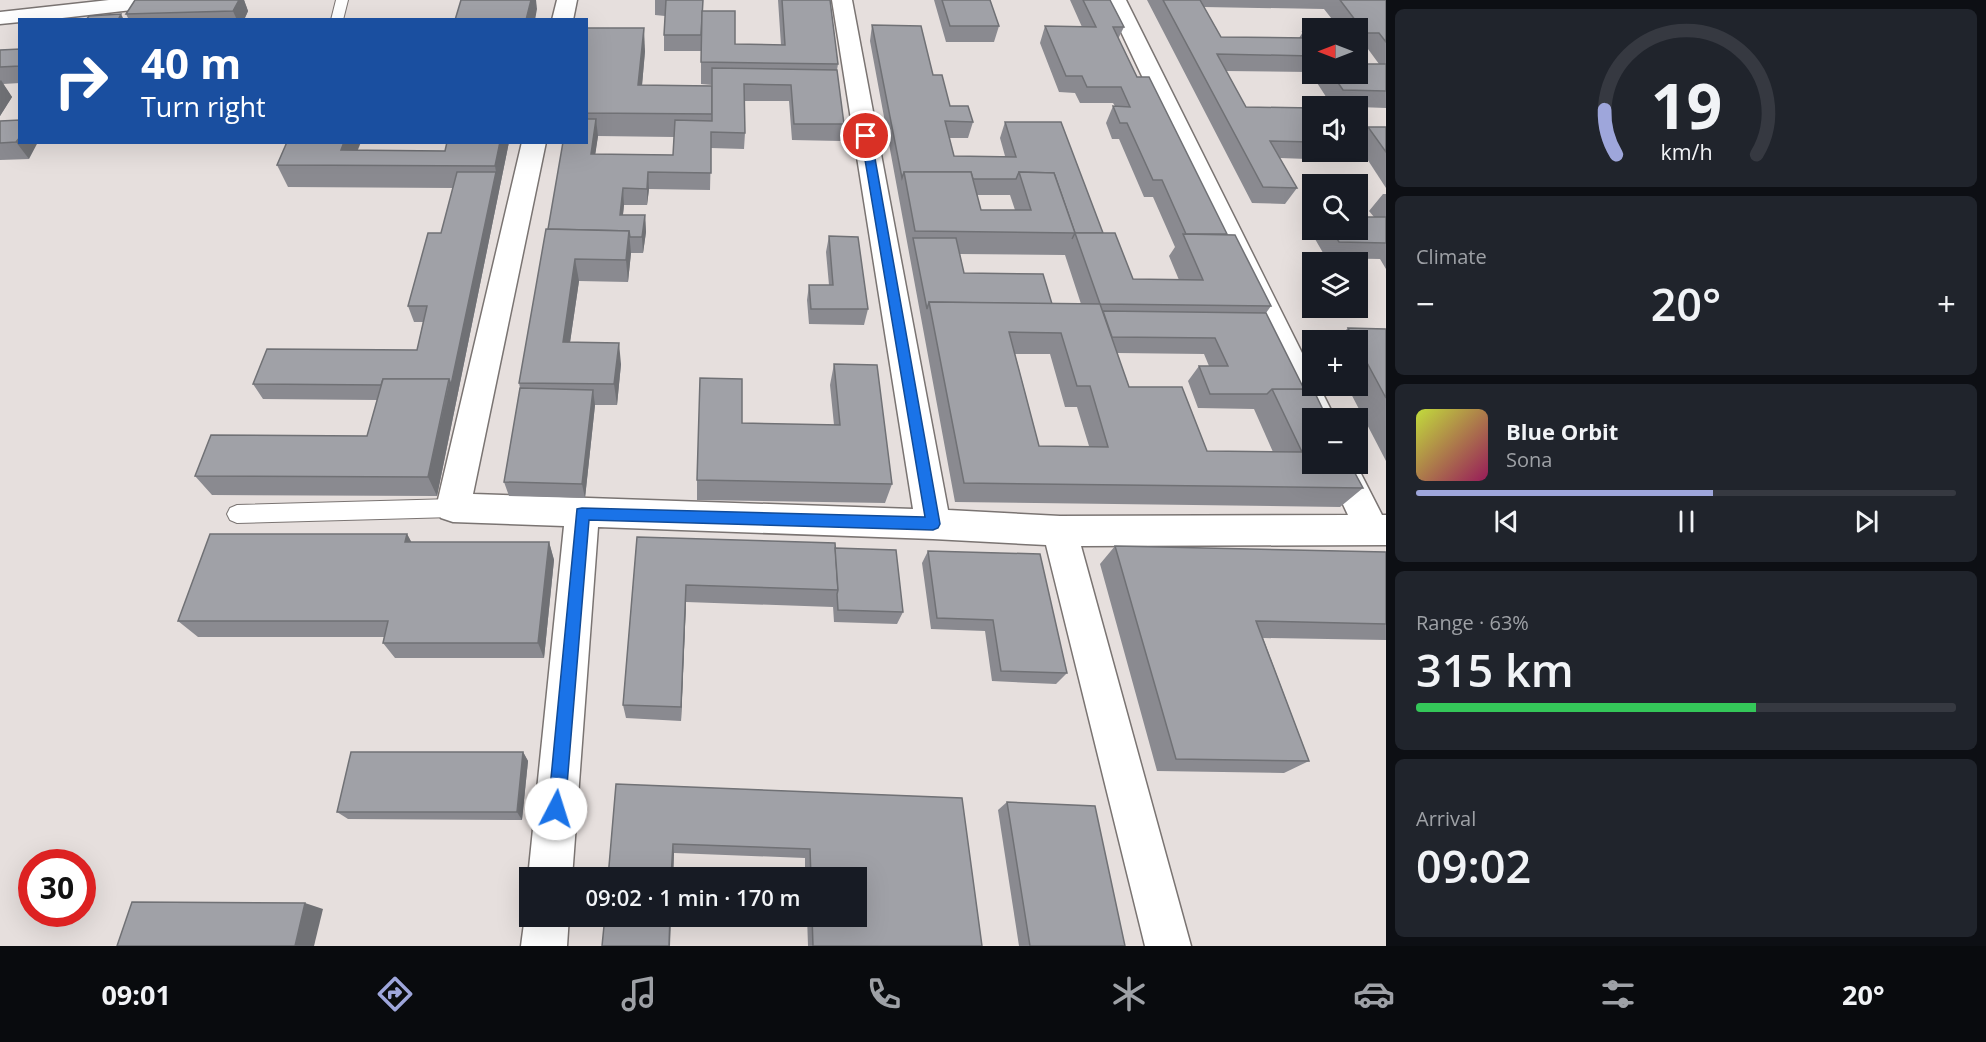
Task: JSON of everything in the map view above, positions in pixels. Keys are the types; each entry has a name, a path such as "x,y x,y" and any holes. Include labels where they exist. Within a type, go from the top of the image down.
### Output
{"street":[{"path":"0,18 158,2 220,0"},
{"path":"562,18 567,0"},
{"path":"842,0 933,524"},
{"path":"1116,0 1313,408"},
{"path":"534,144 453,508 933,524 1060,531 1379,530"},
{"path":"1346,474 1379,530"},
{"path":"551,867 582,514"},
{"path":"1060,531 1168,946"},
{"path":"544,946 546,927"}],"lane":[{"path":"338,18 342,0"},
{"path":"237,514 453,508"}],"building":[{"path":"135,0 239,0 233,11 126,14"},
{"path":"461,0 531,0 526,18 456,18"},
{"path":"666,0 703,0 701,35 664,35"},
{"path":"782,0 830,0 838,64 701,62 702,11 735,11 735,44 785,45"},
{"path":"942,0 990,0 999,26 950,26"},
{"path":"1083,0 1110,0 1124,27 1113,27 1137,77 1149,77 1227,234 1186,234 1162,180 1153,180 1127,123 1120,123 1113,106 1130,107 1121,87 1087,87 1082,76 1066,76 1045,26 1096,27"},
{"path":"1163,0 1200,0 1221,37 1302,38 1302,56 1217,54 1246,107 1302,108 1302,142 1270,141 1297,188 1263,187"},
{"path":"1340,0 1386,0 1386,42 1379,33 1368,33 1368,18 1354,18"},
{"path":"121,14 119,18 88,18 89,16"},
{"path":"872,25 921,26 933,75 942,75 950,106 968,106 973,122 945,121 954,156 1016,157 1005,122 1061,122 1103,233 1075,233 1054,173 1019,172 1016,179 973,179 971,172 904,172 902,178"},
{"path":"588,28 644,28 638,85 712,86 712,114 588,113"},
{"path":"18,49 18,66 0,67 0,50"},
{"path":"1368,64 1386,64 1386,91 1343,90 1339,84 1368,84"},
{"path":"712,68 837,70 844,124 794,124 791,85 744,84 745,133 711,132 711,173 648,172 647,189 623,188 620,215 645,215 642,237 630,237 629,231 548,229 563,144 588,144 588,119 596,119 591,154 673,155 675,120 712,121"},
{"path":"18,120 16,142 0,143 0,121"},
{"path":"1368,127 1386,127 1386,152"},
{"path":"286,144 343,144 341,150 445,151 447,144 500,144 495,166 277,165"},
{"path":"457,172 496,172 451,385 449,379 383,379 381,385 253,384 267,349 417,350 427,306 408,306 428,233 441,233"},
{"path":"904,172 971,172 981,210 1031,210 1019,172 1054,173 1075,233 915,231"},
{"path":"1368,217 1386,217 1386,243 1339,242 1338,240 1368,240"},
{"path":"546,229 629,231 626,260 575,259 563,342 619,343 614,384 519,383"},
{"path":"1075,233 1115,233 1133,279 1203,280 1183,234 1235,235 1271,306 1100,304"},
{"path":"829,236 858,237 868,309 811,309 809,285 833,285"},
{"path":"913,238 956,238 964,273 1043,274 1052,304 929,302 927,309"},
{"path":"929,302 1100,304 1129,387 1182,387 1207,451 1302,452 1302,474 1355,474 1363,488 964,483","holes":["1009,332 1061,333 1077,386 1090,386 1108,447 1039,446"]},
{"path":"1103,311 1266,313 1302,389 1272,389 1267,394 1210,394 1199,366 1228,366 1215,338 1112,337"},
{"path":"1348,328 1386,329 1386,398 1368,365 1368,330 1349,330"},
{"path":"834,364 877,365 892,484 697,480 700,378 742,379 742,423 840,425"},
{"path":"383,379 449,379 428,477 195,476 211,435 367,436"},
{"path":"520,388 593,390 582,484 504,482"},
{"path":"1272,389 1302,389 1302,396 1316,396 1322,408 1302,408 1302,452"},
{"path":"210,534 407,534 405,542 549,542 538,643 383,643 388,621 178,621"},
{"path":"637,537 835,543 838,590 686,585 681,707 623,705"},
{"path":"1115,546 1386,552 1386,624 1256,621 1309,761 1176,759"},
{"path":"835,548 896,550 903,612 838,610"},
{"path":"928,551 1040,554 1067,673 1001,671 993,620 937,618"},
{"path":"351,752 523,752 517,812 337,812"},
{"path":"616,784 962,798 982,946 813,946 812,927 867,927 867,867 811,867 810,849 673,844 672,867 609,867"},
{"path":"1007,802 1095,806 1125,946 1030,946"},
{"path":"132,902 305,903 295,946 117,946"},
{"path":"604,927 670,927 669,946 602,946"}],"route":[{"path":"556,809 582,514 933,524 866,136"}]}
